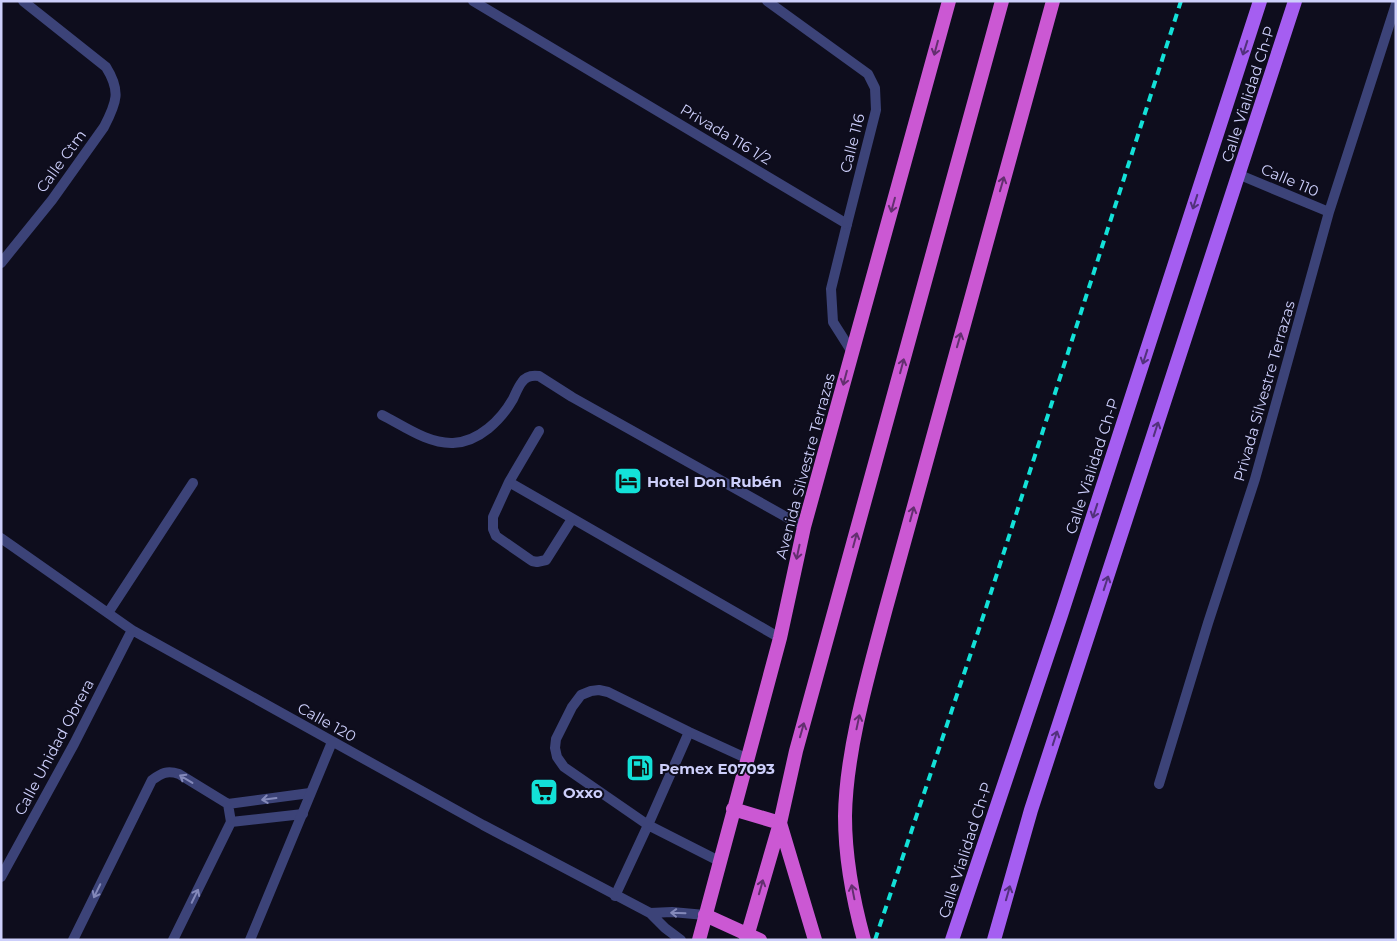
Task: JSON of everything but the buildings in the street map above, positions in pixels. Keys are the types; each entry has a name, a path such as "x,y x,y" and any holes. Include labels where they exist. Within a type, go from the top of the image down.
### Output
{"highway":[{"name":"Avenida Silvestre Terrazas","path":"699,940 780,638 804,527 949,1"},
{"path":"706,915 751,938 796,751 1002,1"},
{"path":"864,940 851,886 847,853 845,815 849,770 865,691 886,608 1053,1"},
{"path":"733,809 780,822"},
{"path":"780,822 815,940"}],"main road":[{"name":"Calle Vialidad Ch-P","path":"952,940 1064,605 1260,1"},
{"name":"Calle Vialidad Ch-P","path":"994,940 1031,810 1240,175 1295,1"}],"street":[{"name":"Calle Ctm","path":"1,263 52,200 104,127 111,114 116,95 114,80 106,67 22,1"},
{"name":"Privada 116 1/2","path":"473,1 847,224"},
{"name":"Calle 116","path":"767,1 868,74 874,88 876,110 847,224"},
{"name":"Privada Silvestre Terrazas","path":"1159,784 1255,480 1329,212 1396,4"},
{"name":"Calle 110","path":"1240,175 1329,212"},
{"path":"847,224 831,289 833,322 852,352"},
{"path":"382,415 423,436 453,443 467,440 482,433 494,424 503,414 521,382 526,377 532,375 539,376 581,402 804,527"},
{"path":"538,431 509,482 493,517 493,530 496,536 532,562 536,562 546,560 572,519"},
{"path":"509,482 780,638"},
{"path":"108,613 193,483"},
{"name":"Calle 120","path":"1,538 132,630 332,742 615,896 650,913 681,940"},
{"name":"Calle Unidad Obrera","path":"1,877 74,744 132,630"},
{"path":"719,860 648,825 564,767 557,757 556,739 572,707 581,695 599,690 608,692 748,759"},
{"path":"615,896 689,732"},
{"path":"250,940 332,742"},
{"path":"73,940 152,780 162,773 171,771 179,774 228,804 310,793"},
{"path":"173,940 231,822 228,804"},
{"path":"231,822 303,814"},
{"name":"Calle 120","path":"650,913 672,912 706,915"}],"railway":[{"path":"875,940 985,611 1181,1"}],"place":[{"name":"Hotel Don Rubén","path":"628,481"},
{"name":"Pemex E07093","path":"640,768"},
{"name":"Oxxo","path":"544,792"}]}
